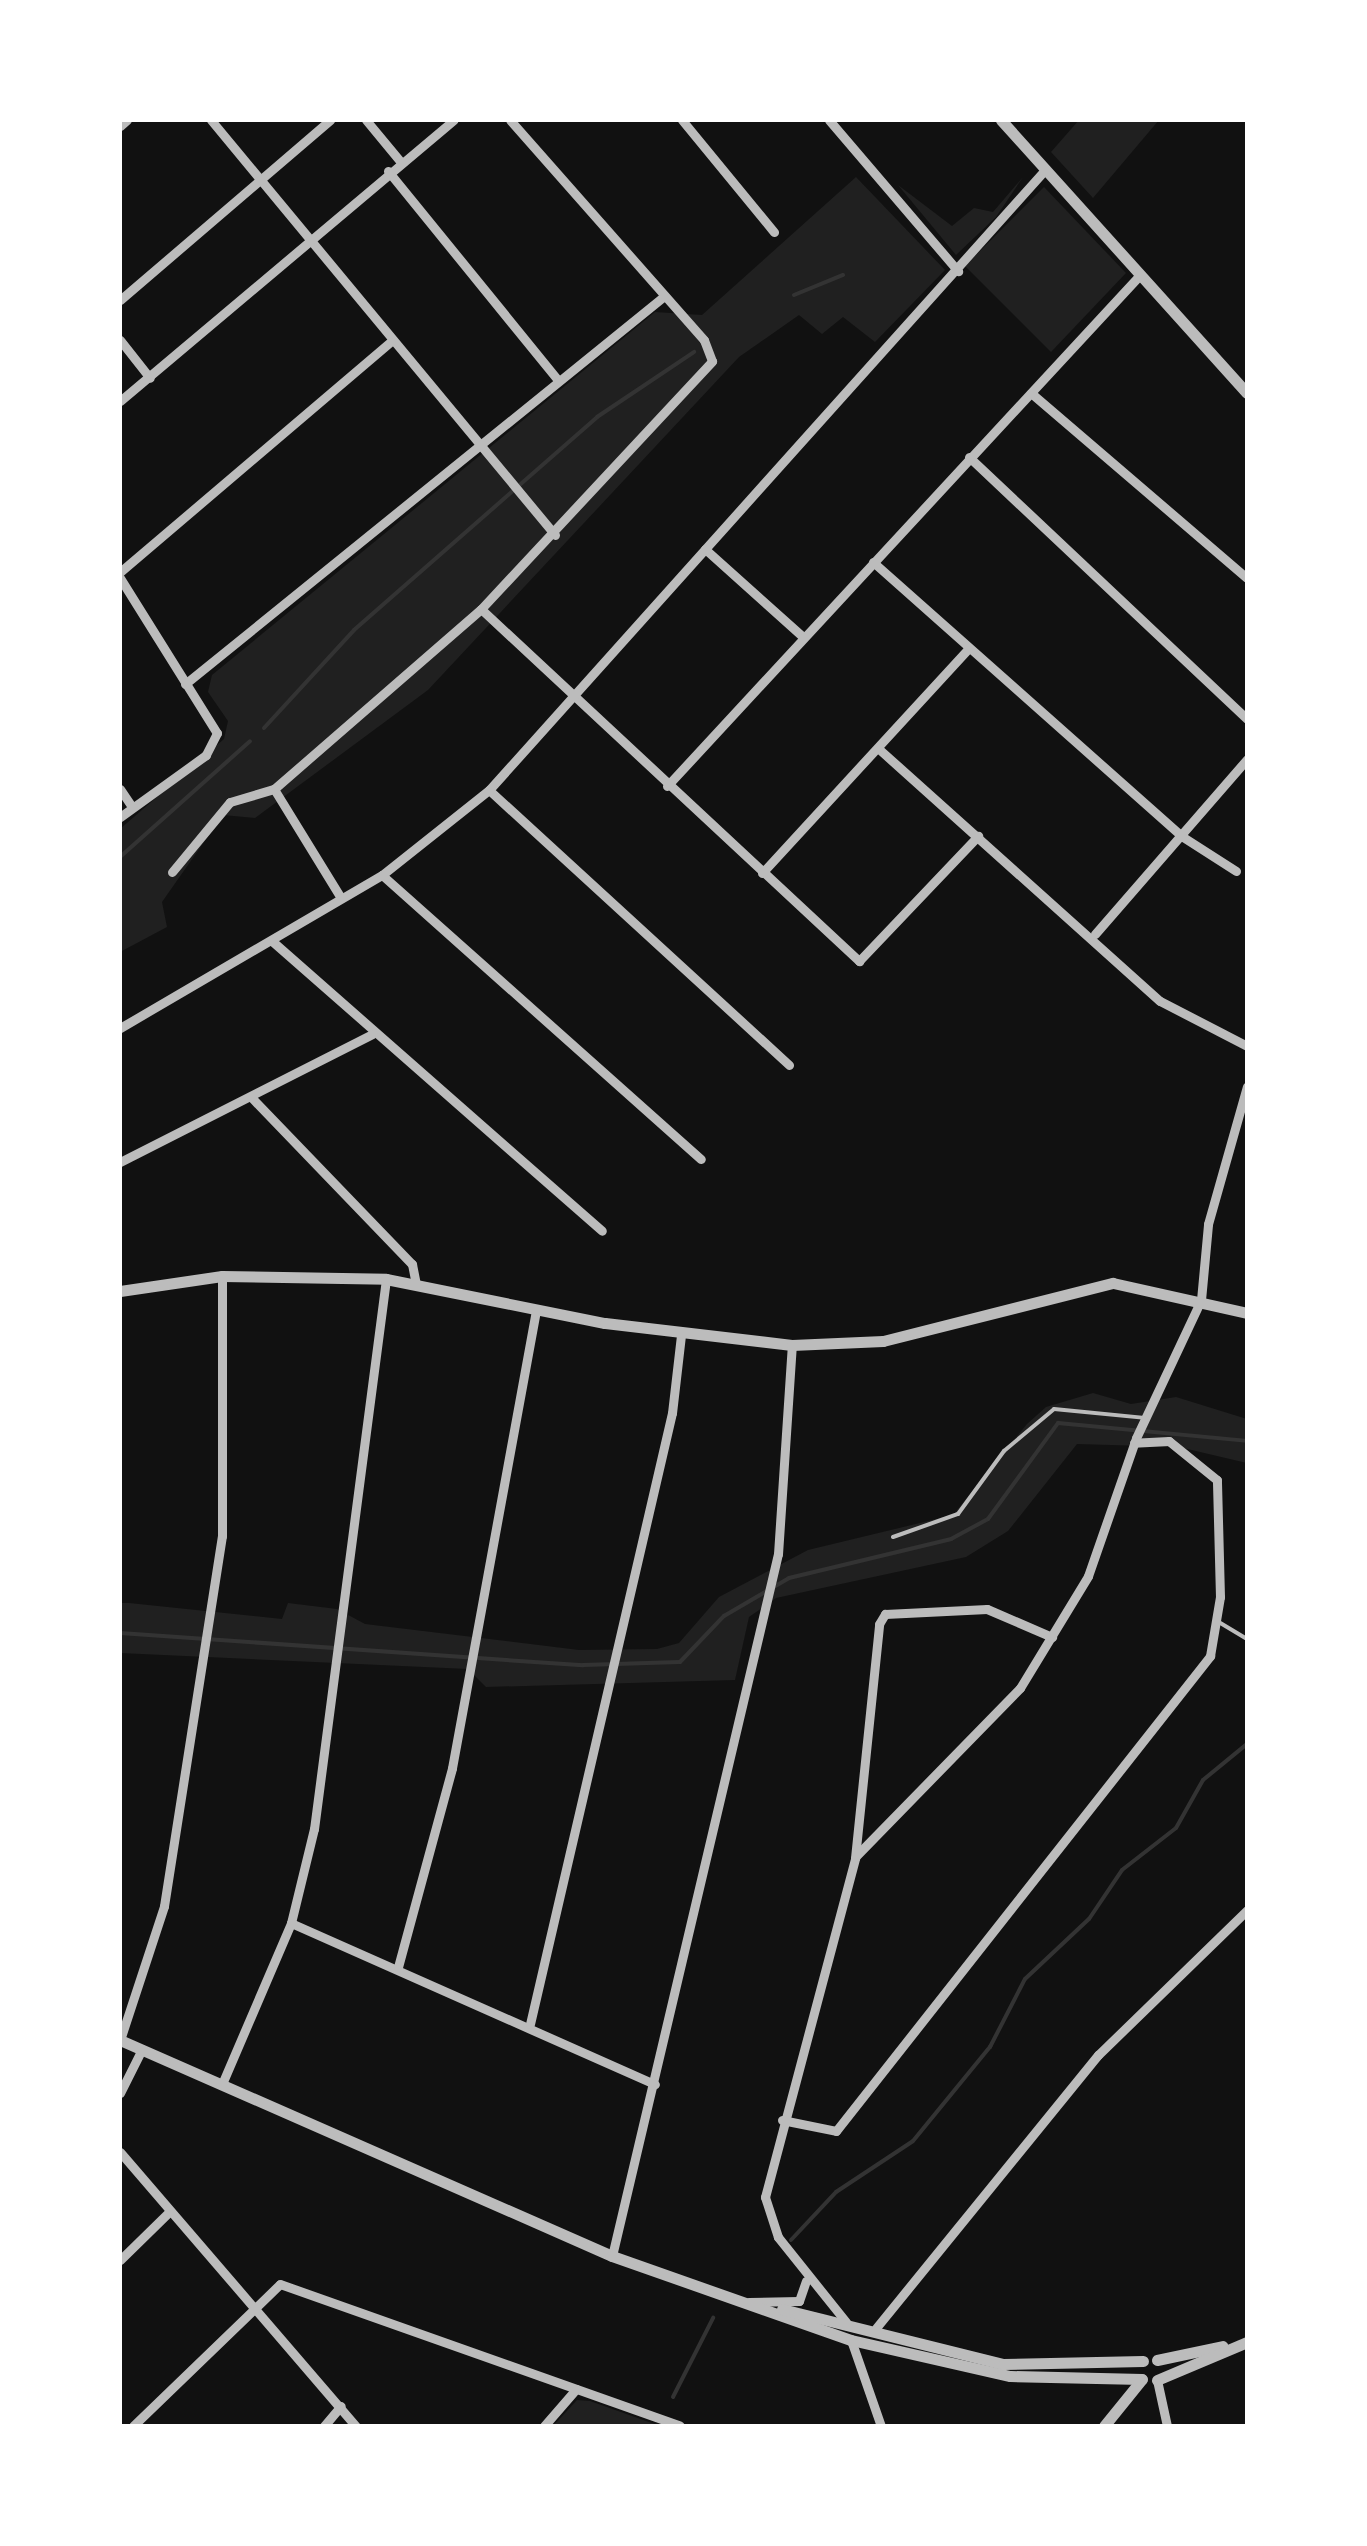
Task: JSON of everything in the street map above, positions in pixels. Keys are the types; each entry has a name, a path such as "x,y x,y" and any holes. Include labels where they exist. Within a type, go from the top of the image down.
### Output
{"street":[{"path":"120,126 127,120"},
{"path":"211,120 390,342 555,535"},
{"path":"120,300 330,120"},
{"path":"366,120 400,162"},
{"path":"120,401 388,171 454,120"},
{"path":"172,872 230,802 274,789 481,609 555,535 706,370 711,350 510,120"},
{"path":"682,120 774,232"},
{"path":"1001,120 1138,277 1247,393"},
{"path":"832,121 958,271"},
{"path":"120,1028 382,875 489,790 575,702 1044,170"},
{"path":"388,171 558,380"},
{"path":"666,786 1138,277"},
{"path":"185,684 663,298"},
{"path":"120,340 150,378"},
{"path":"120,817 206,754 217,733 120,575 390,342"},
{"path":"1032,393 1247,578"},
{"path":"969,457 1247,719"},
{"path":"706,549 803,637"},
{"path":"873,562 1183,838 1236,871"},
{"path":"481,609 575,702 859,962 978,836"},
{"path":"762,873 880,750 968,649"},
{"path":"880,750 1095,934 1190,1024 1247,1046"},
{"path":"1095,934 1183,838 1247,759"},
{"path":"120,789 132,807"},
{"path":"274,789 341,898"},
{"path":"489,790 789,1066"},
{"path":"382,875 702,1159"},
{"path":"272,941 372,1034 602,1230"},
{"path":"120,1162 372,1034"},
{"path":"854,1858 1003,1708 1052,1637 1100,1548 1135,1440 1201,1300 1208,1224 1247,1086"},
{"path":"252,1098 412,1264 416,1284"},
{"path":"120,1291 222,1276 386,1280 681,1336 792,1345 882,1342 1113,1284 1247,1312"},
{"path":"222,1276 226,1468 210,1625 164,1906 120,2040 612,2256 851,2340 1010,2376 1157,2380 1247,2341"},
{"path":"222,2084 292,1923 340,1659 386,1280"},
{"path":"398,1967 469,1667 536,1310"},
{"path":"530,2024 612,1651 672,1413 681,1336"},
{"path":"612,2256 655,2084 762,1600 775,1562 792,1345"},
{"path":"782,2120 836,2131 1210,1656 1217,1621 1216,1480 1169,1442 1135,1440"},
{"path":"881,2426 846,2322 806,2278 765,2197 782,2120 854,1858 881,1618 987,1610 1052,1637"},
{"path":"876,2328 1098,2055 1247,1910"},
{"path":"292,1923 530,2024 655,2084"},
{"path":"120,2093 142,2050"},
{"path":"120,2152 356,2426"},
{"path":"120,2260 170,2210"},
{"path":"749,2302 799,2301 806,2278"},
{"path":"134,2426 266,2291 298,2285 680,2426"},
{"path":"749,2302 876,2328 1003,2364 1157,2360 1247,2341"},
{"path":"1157,2360 1167,2426"},
{"path":"1104,2426 1142,2378 1143,2361"},
{"path":"544,2426 576,2389"},
{"path":"324,2426 341,2406"}],"lane":[{"path":"894,1538 958,1514 1004,1451 1054,1410 1144,1420"},
{"path":"1217,1621 1247,1638"}],"shaded area":[{"path":"1079,120 1159,120 1093,198 1051,152"},
{"path":"856,177 945,270 875,342 843,317 822,334 799,315 739,357 428,690 255,818 223,815 162,902 167,927 120,952 120,829 224,739 228,721 208,692 212,675 655,312 702,315"},
{"path":"1023,177 996,217 956,255 898,185 952,226 974,208 993,212"},
{"path":"1044,187 1126,273 1051,352 965,266"},
{"path":"1093,1393 1131,1404 1176,1397 1247,1419 1247,1463 1179,1447 1077,1444 1008,1531 966,1557 776,1598 749,1617 735,1680 486,1687 468,1669 120,1653 120,1603 282,1619 288,1603 337,1609 365,1624 579,1650 657,1649 679,1643 719,1597 808,1550 953,1515 1027,1424 1046,1407"},
{"path":"577,2400 590,2401 660,2426 553,2426"}],"waterway":[{"path":"794,295 843,275"},
{"path":"264,728 354,630 597,417 694,352"},
{"path":"120,857 250,741"},
{"path":"120,1633 583,1665 680,1662 724,1616 789,1578 951,1539 988,1519 1058,1423 1247,1441"},
{"path":"791,2240 836,2192 913,2141 990,2047 1025,1979 1089,1919 1122,1870 1176,1828 1203,1780 1247,1744"},
{"path":"673,2397 713,2318"}]}
